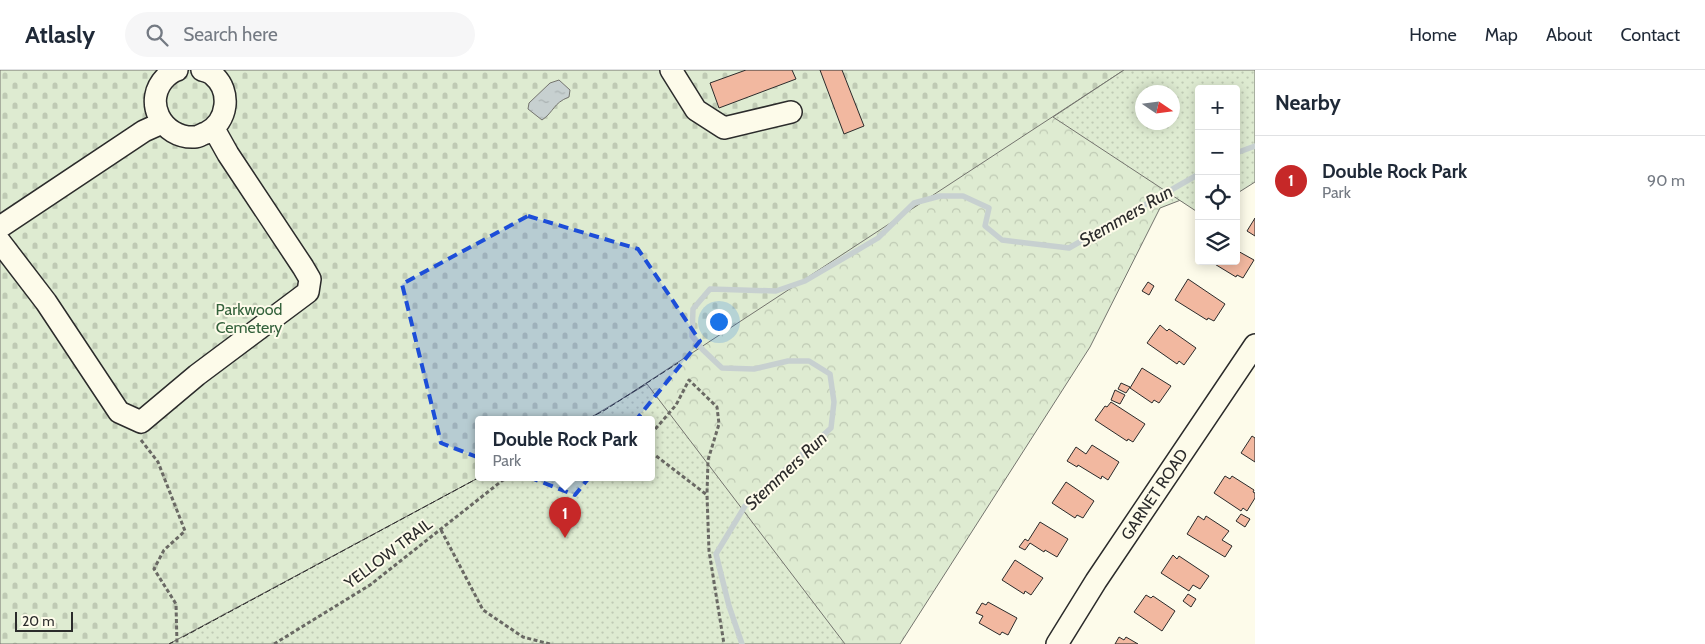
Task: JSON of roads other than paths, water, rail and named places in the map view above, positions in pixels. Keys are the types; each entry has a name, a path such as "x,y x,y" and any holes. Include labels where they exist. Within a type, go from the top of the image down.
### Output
{"street":[{"path":"175,70 162,81 156,94 156,109 162,123 177,135 197,137 214,129 225,111 224,91 212,74 202,70"},
{"path":"671,70 696,110 724,128 791,112"},
{"path":"0,227 144,132 162,123"},
{"path":"0,242 46,302 98,377 119,412 141,422 197,375 308,292 310,279 304,267 228,154 214,129"},
{"name":"GARNET ROAD","path":"1057,644 1101,572 1255,345"}],"water":[{"path":"559,80 570,90 569,97 560,102 542,120 528,109 529,103 550,83"}],"waterway":[{"name":"Stemmers Run","path":"1240,152 1255,146"},
{"name":"Stemmers Run","path":"742,644 729,606 716,554 745,506 831,428 834,402 830,374 809,361 788,361 754,369 722,368 703,350 692,336 693,309 710,289 776,291 805,281 878,238 914,203 940,196 963,196 989,208 985,226 1002,240 1069,248 1197,175"}],"place":[{"name":"Double Rock Park","path":"565,538"}],"park label":[{"name":"Parkwood Cemetery","path":"249,318"}]}
